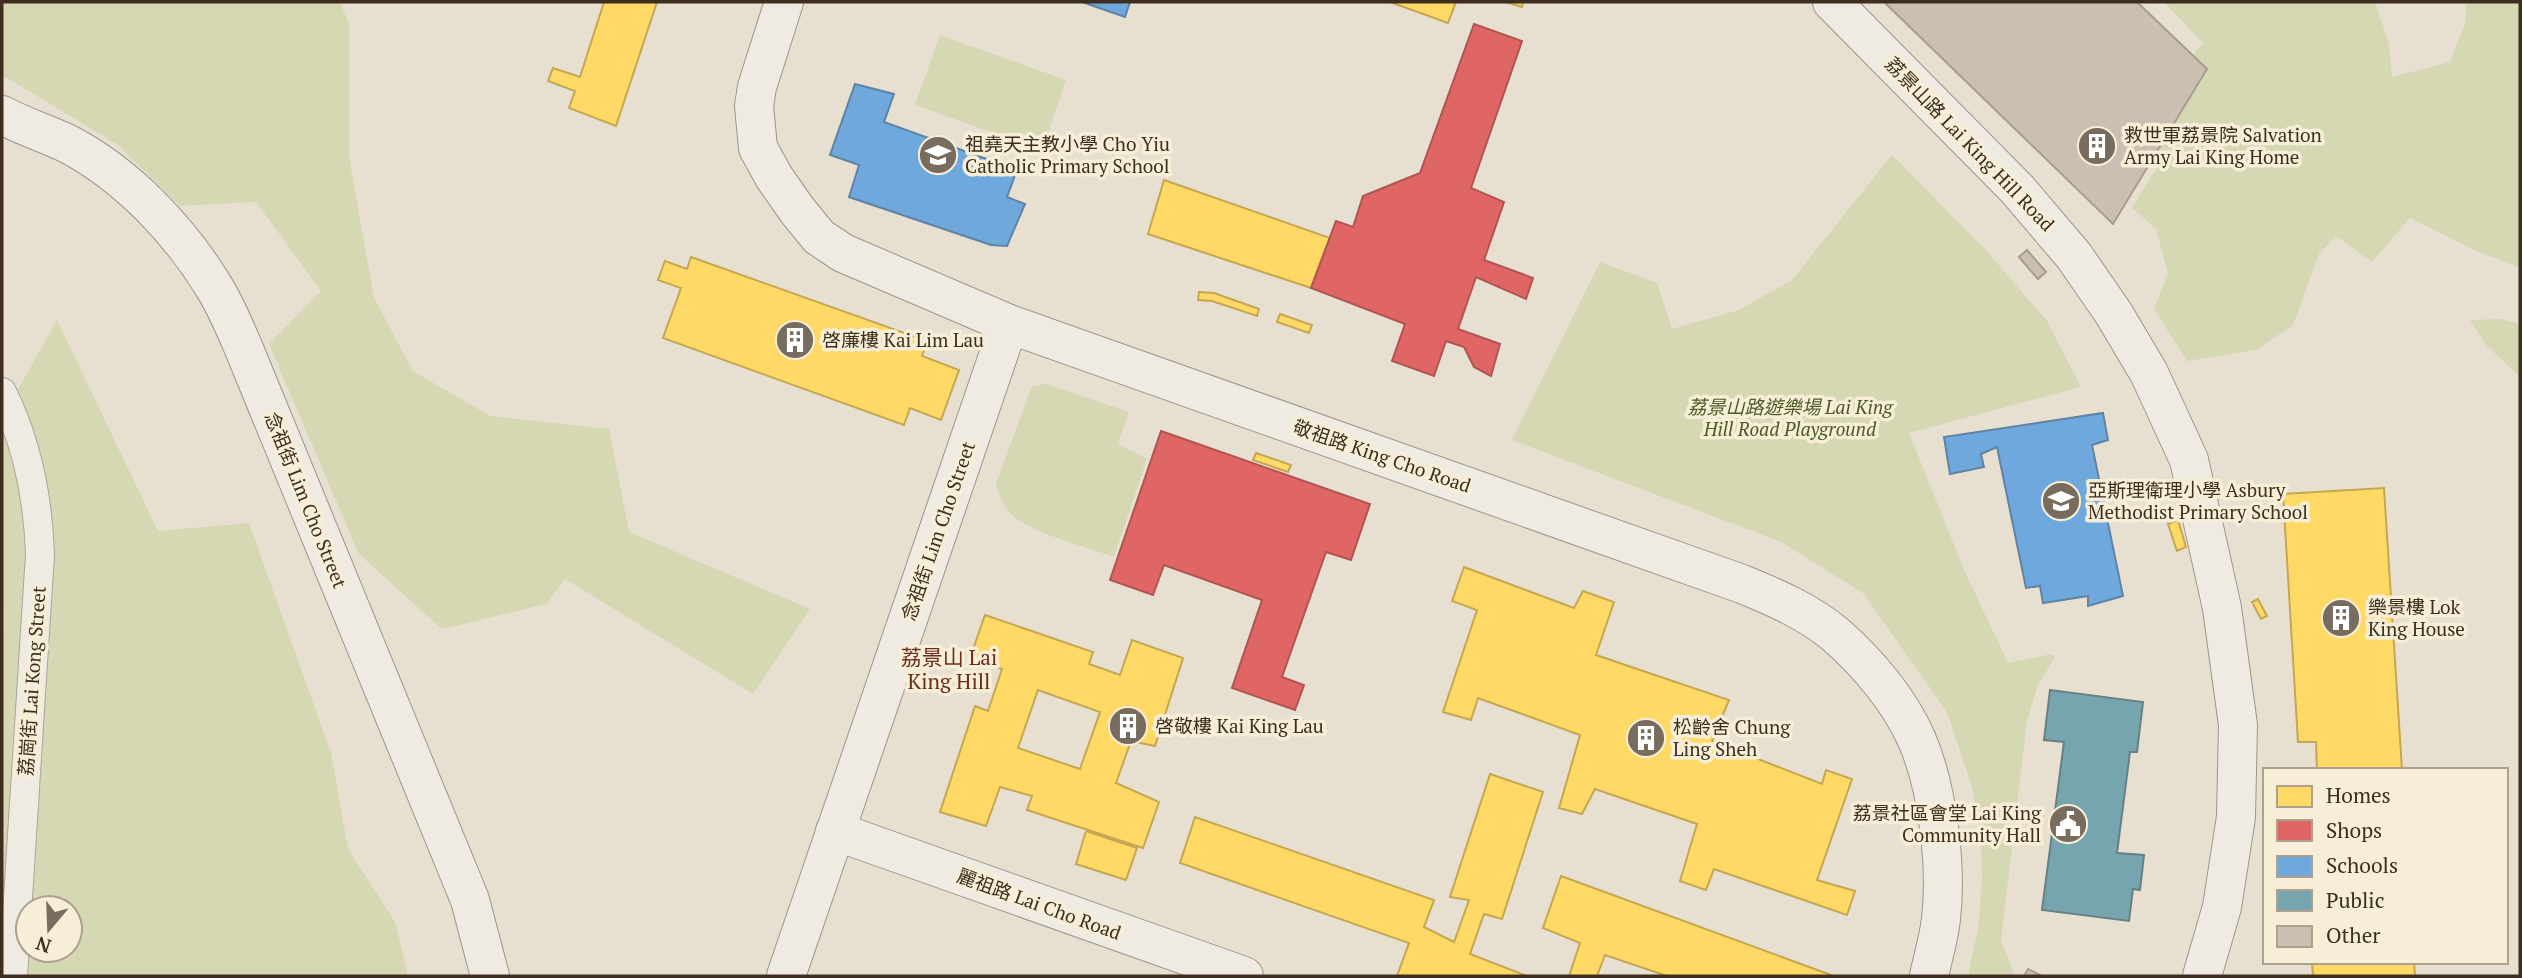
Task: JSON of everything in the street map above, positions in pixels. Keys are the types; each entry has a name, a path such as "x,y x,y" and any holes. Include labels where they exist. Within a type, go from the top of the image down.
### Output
{"street":[{"name":"敬祖路 King Cho Road","path":"784,2 762,68 754,106 758,148 774,177 819,237 843,253 1009,324 1742,584 1781,600 1835,635 1885,686 1917,740 1930,785 1941,840 1941,918 1929,976"},
{"name":"荔景山路 Lai King Hill Road","path":"1832,2 2017,189 2074,256 2114,314 2149,373 2189,460 2222,608 2238,725 2234,829 2222,907 2202,976"},
{"name":"念祖街 Lim Cho Street","path":"2,115 71,146 114,174 178,237 214,287 244,349 470,900 490,976"},
{"name":"念祖街 Lim Cho Street","path":"786,976 1009,324"},
{"name":"荔崗街 Lai Kong Street","path":"2,392 19,432 28,463 40,554 13,976"},
{"name":"麗祖路 Lai Cho Road","path":"835,831 1244,976"}],"green space":[{"path":"2,2 340,2 349,24 349,157 374,298 413,371 490,416 609,429 629,532 810,609 753,694 565,579 546,604 442,629 359,554 269,344 321,291 256,202 180,206 118,145 2,75"},
{"path":"2164,2 2375,2 2389,44 2392,77 2450,62 2466,21 2466,2 2520,2 2520,268 2476,251 2410,218 2372,262 2336,236 2319,254 2293,325 2256,350 2187,361 2154,309 2168,273 2156,229 2132,208 2163,157 2143,112 2203,43"},
{"path":"940,35 1066,80 1042,150 915,105"},
{"name":"荔景山路遊樂場 Lai King Hill Road Playground","path":"1892,155 1985,249 2047,321 2081,387 1909,433 1965,572 2008,663 2052,654 2055,658 2038,684 2027,721 2001,940 2015,976 1968,976 1979,923 1982,876 1980,828 1972,787 1947,712 1863,593 1781,542 1512,440 1600,262 1657,283 1672,329 1739,310 1792,280"},
{"path":"2501,319 2520,324 2520,377 2486,345 2470,320"},
{"path":"57,320 158,531 249,523 331,753 348,849 395,922 408,976 2,976 2,418"},
{"path":"1046,384 1129,412 1118,444 1147,459 1114,557 1060,539 1019,521 1011,514 1000,496 996,484 1032,386"}],"building: Homes":[{"path":"604,2 657,2 616,126 569,108 575,91 548,81 553,68 580,77"},
{"path":"1390,2 1456,2 1448,23"},
{"path":"1505,2 1523,2 1522,7"},
{"path":"1164,180 1330,238 1311,288 1148,234"},
{"name":"啓廉樓 Kai Lim Lau","path":"691,257 927,341 922,356 959,370 941,420 910,408 904,425 663,338 681,288 658,280 665,261 687,269"},
{"path":"1199,292 1214,293 1259,309 1257,316 1212,301 1198,300"},
{"path":"1280,314 1312,325 1309,333 1277,322"},
{"path":"1256,453 1291,465 1288,472 1253,460"},
{"name":"樂景樓 Lok King House","path":"2384,488 2402,768 2317,768 2316,742 2298,742 2283,494"},
{"path":"2178,520 2186,547 2177,551 2168,524"},
{"name":"松齡舍 Chung Ling Sheh","path":"1464,567 1574,608 1583,591 1614,602 1596,655 1729,700 1712,741 1822,784 1826,770 1852,779 1817,880 1855,891 1847,915 1714,869 1706,890 1680,881 1697,824 1595,789 1582,814 1559,808 1580,735 1478,698 1471,720 1443,712 1477,610 1452,601"},
{"path":"2258,599 2267,616 2261,619 2252,602"},
{"name":"啓敬樓 Kai King Lau","path":"985,615 1093,652 1089,664 1120,675 1132,640 1183,658 1155,746 1131,741 1116,783 1159,802 1143,848 1027,810 1032,796 1000,787 986,826 940,812 975,706 988,711 1002,669 970,658","holes":["1038,690 1100,712 1080,769 1018,748"]},
{"path":"1490,774 1543,792 1502,919 1484,914 1470,954 1527,976 1397,976 1409,943 1180,863 1195,817 1434,900 1424,927 1454,942 1469,900 1450,897"},
{"path":"1086,831 1137,848 1126,880 1076,864"},
{"path":"1561,876 1831,975 1667,976 1605,955 1597,976 1569,976 1580,943 1543,928"},
{"path":"2312,964 2414,964 2415,976 2313,976"}],"building: Shops":[{"path":"1474,24 1522,41 1471,188 1504,202 1484,260 1533,278 1526,299 1476,277 1458,329 1500,344 1491,376 1474,367 1464,347 1446,341 1434,376 1392,361 1405,324 1311,288 1336,221 1353,227 1363,196 1420,173"},
{"path":"1161,431 1370,504 1351,560 1326,552 1282,677 1304,685 1295,710 1232,688 1262,600 1164,565 1153,595 1110,580"}],"building: Schools":[{"path":"1082,2 1130,2 1125,17"},
{"path":"855,84 894,94 884,122 1017,170 1007,197 1025,204 1007,246 991,245 849,197 859,165 830,155"},
{"path":"2103,413 2108,440 2092,445 2123,596 2088,606 2088,596 2043,603 2040,586 2026,588 1997,447 1981,454 1984,467 1950,474 1944,437"}],"building: Public":[{"path":"2050,690 2143,702 2137,752 2130,752 2117,853 2144,855 2140,890 2133,889 2129,921 2042,910 2064,742 2044,740"}],"building: Other":[{"name":"救世軍荔景院 Salvation Army Lai King Home","path":"1884,2 2137,2 2207,69 2113,224"},
{"path":"2027,250 2046,272 2038,279 2019,257"},
{"path":"2028,969 2042,976 2024,976"}],"place":[{"name":"救世軍荔景院 Salvation Army Lai King Home","path":"2097,146"},
{"name":"祖堯天主教小學 Cho Yiu Catholic Primary School","path":"938,155"},
{"name":"啓廉樓 Kai Lim Lau","path":"795,340"},
{"name":"亞斯理衛理小學 Asbury Methodist Primary School","path":"2061,501"},
{"name":"樂景樓 Lok King House","path":"2341,618"},
{"name":"啓敬樓 Kai King Lau","path":"1128,726"},
{"name":"松齡舍 Chung Ling Sheh","path":"1646,738"},
{"name":"荔景社區會堂 Lai King Community Hall","path":"2068,824"}],"district":[{"name":"荔景山 Lai King Hill","path":"949,670"}]}
